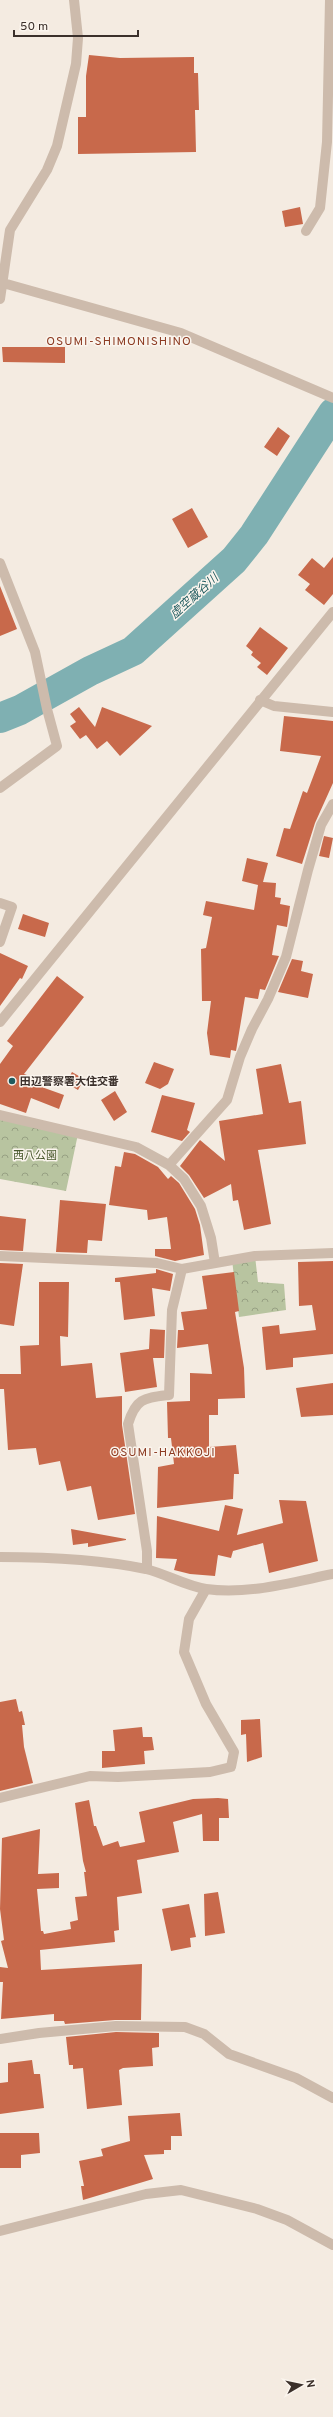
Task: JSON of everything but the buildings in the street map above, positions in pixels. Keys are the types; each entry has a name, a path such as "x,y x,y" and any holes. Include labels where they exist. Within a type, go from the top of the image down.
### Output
{"street":[{"path":"0,295 4,283 10,230 47,170 57,146 76,64 78,38 74,0"},
{"path":"306,231 320,208 326,142 330,0"},
{"path":"4,283 181,333 333,398"},
{"path":"0,563 35,652 47,709 57,746 0,788"},
{"path":"0,1022 333,612"},
{"path":"260,700 274,706 333,712"},
{"path":"169,1165 227,1100 240,1057 286,957 314,848 321,826 333,804"},
{"path":"0,903 12,907 0,942"},
{"path":"0,1116 136,1147 169,1165 184,1179 201,1206 211,1238 215,1263"},
{"path":"0,1256 157,1263 182,1269 255,1256 333,1253"},
{"path":"147,1569 147,1551 128,1424 133,1409 144,1398 169,1395 172,1310 182,1269"},
{"path":"0,1556 106,1562 147,1569 206,1589 237,1590 274,1586 333,1574"},
{"path":"0,1798 90,1776 118,1777 210,1772 231,1767 234,1752 206,1704 184,1652 189,1619 206,1589"},
{"path":"0,2039 39,2033 116,2026 185,2027 204,2034 229,2054 296,2078 333,2098"},
{"path":"0,2231 146,2194 180,2190 269,2213 287,2220 333,2245"}],"green space":[{"name":"西八公園","path":"0,1115 78,1134 66,1191 0,1179"},
{"path":"255,1256 258,1282 284,1284 286,1310 239,1317 232,1260"}],"waterway":[{"name":"虚空蔵谷川","path":"0,718 20,710 90,671 133,651 234,560 254,535 333,413"}],"place":[{"name":"田辺警察署大住交番","path":"12,1081"}],"district":[{"name":"OSUMI-SHIMONISHINO","path":"119,341"},
{"name":"OSUMI-HAKKOJI","path":"163,1452"}]}
